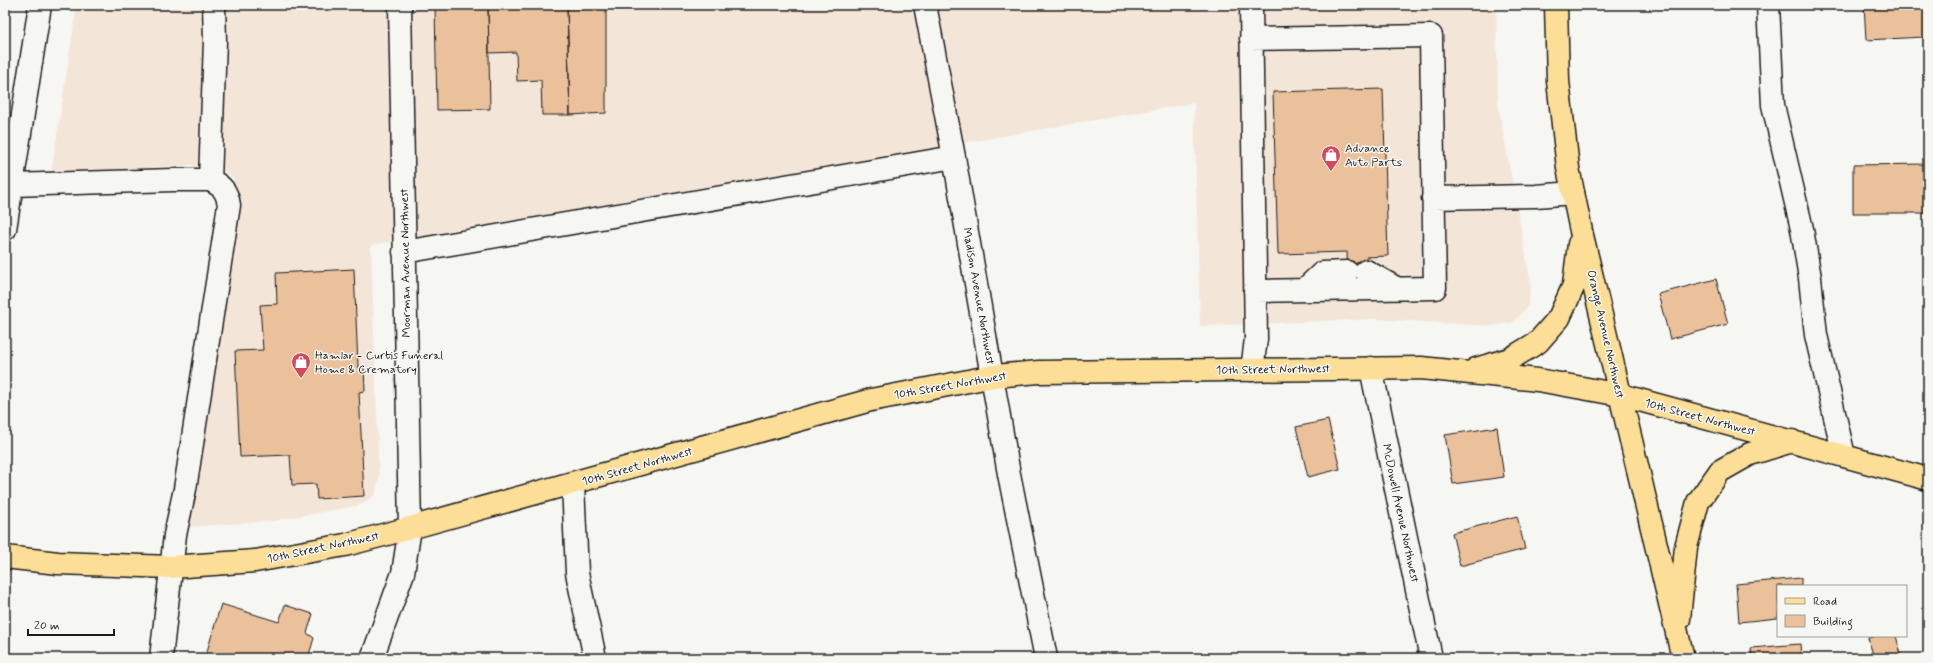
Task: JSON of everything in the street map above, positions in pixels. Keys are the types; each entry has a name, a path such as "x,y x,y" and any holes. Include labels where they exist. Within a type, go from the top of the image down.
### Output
{"main road":[{"name":"Orange Avenue Northwest","path":"1556,5 1558,81 1568,168 1581,231 1682,658"},
{"path":"1468,372 1510,359 1538,342 1559,318 1574,285 1581,231"},
{"name":"10th Street Northwest","path":"5,557 58,562 171,567 255,561 345,545 573,484 871,400 994,376 1039,372 1421,368 1538,380 1620,395 1928,479"},
{"path":"1677,636 1686,547 1698,502 1720,471 1750,454 1792,441"}],"street":[{"path":"5,229 40,5"},
{"path":"210,180 215,41 214,5"},
{"name":"Moorman Avenue Northwest","path":"372,658 403,573 410,528 400,5"},
{"name":"Madison Avenue Northwest","path":"925,5 994,376 1010,474 1046,658"},
{"path":"1251,5 1256,339 1252,370"},
{"path":"1768,5 1773,105 1802,229 1810,278 1816,335 1844,456"},
{"path":"1251,39 1431,36 1435,288 1255,291"},
{"path":"404,252 954,157"},
{"path":"12,185 210,180 220,185 228,194 229,205 185,489 175,535 161,658"},
{"path":"1433,198 1536,196 1573,193"},
{"path":"1304,290 1322,273 1357,271 1396,288"},
{"name":"McDowell Avenue Northwest","path":"1371,368 1431,658"},
{"path":"573,484 577,573 595,658"}],"shaded area":[{"path":"77,5 1496,5 1498,104 1531,284 1528,306 1514,322 1492,326 1374,319 1200,326 1194,103 371,245 379,479 375,495 361,505 273,521 184,527 237,200 236,186 233,178 224,172 191,165 51,174"}],"building":[{"path":"435,5 488,5 490,109 437,110"},
{"path":"488,5 567,5 570,115 542,115 541,80 517,81 516,52 489,53"},
{"path":"567,5 606,5 606,113 570,115"},
{"path":"1864,5 1928,5 1928,112 1924,37 1866,40"},
{"name":"Advance Auto Parts","path":"1383,89 1388,256 1366,257 1366,281 1348,281 1347,252 1278,254 1273,92"},
{"path":"1928,164 1928,213 1853,213 1853,165"},
{"name":"Hamlar - Curtis Funeral Home & Crematory","path":"354,269 358,367 364,367 365,391 359,392 364,496 317,499 316,484 292,485 290,455 240,457 235,351 263,350 260,305 277,304 276,273"},
{"path":"1716,279 1728,324 1670,339 1658,294"},
{"path":"1328,420 1340,469 1308,477 1296,427"},
{"path":"1497,427 1504,477 1453,484 1445,435"},
{"path":"1517,516 1525,549 1460,566 1452,533"},
{"path":"1801,578 1801,585 1777,585 1777,618 1739,622 1736,584"},
{"path":"221,604 279,622 285,605 313,614 307,633 314,638 308,658 205,658"},
{"path":"1896,637 1902,658 1874,658 1868,638"},
{"path":"1800,644 1801,658 1752,658 1751,648"}],"place":[{"name":"Advance Auto Parts","path":"1331,172"},
{"name":"Hamlar - Curtis Funeral Home & Crematory","path":"301,379"}]}
